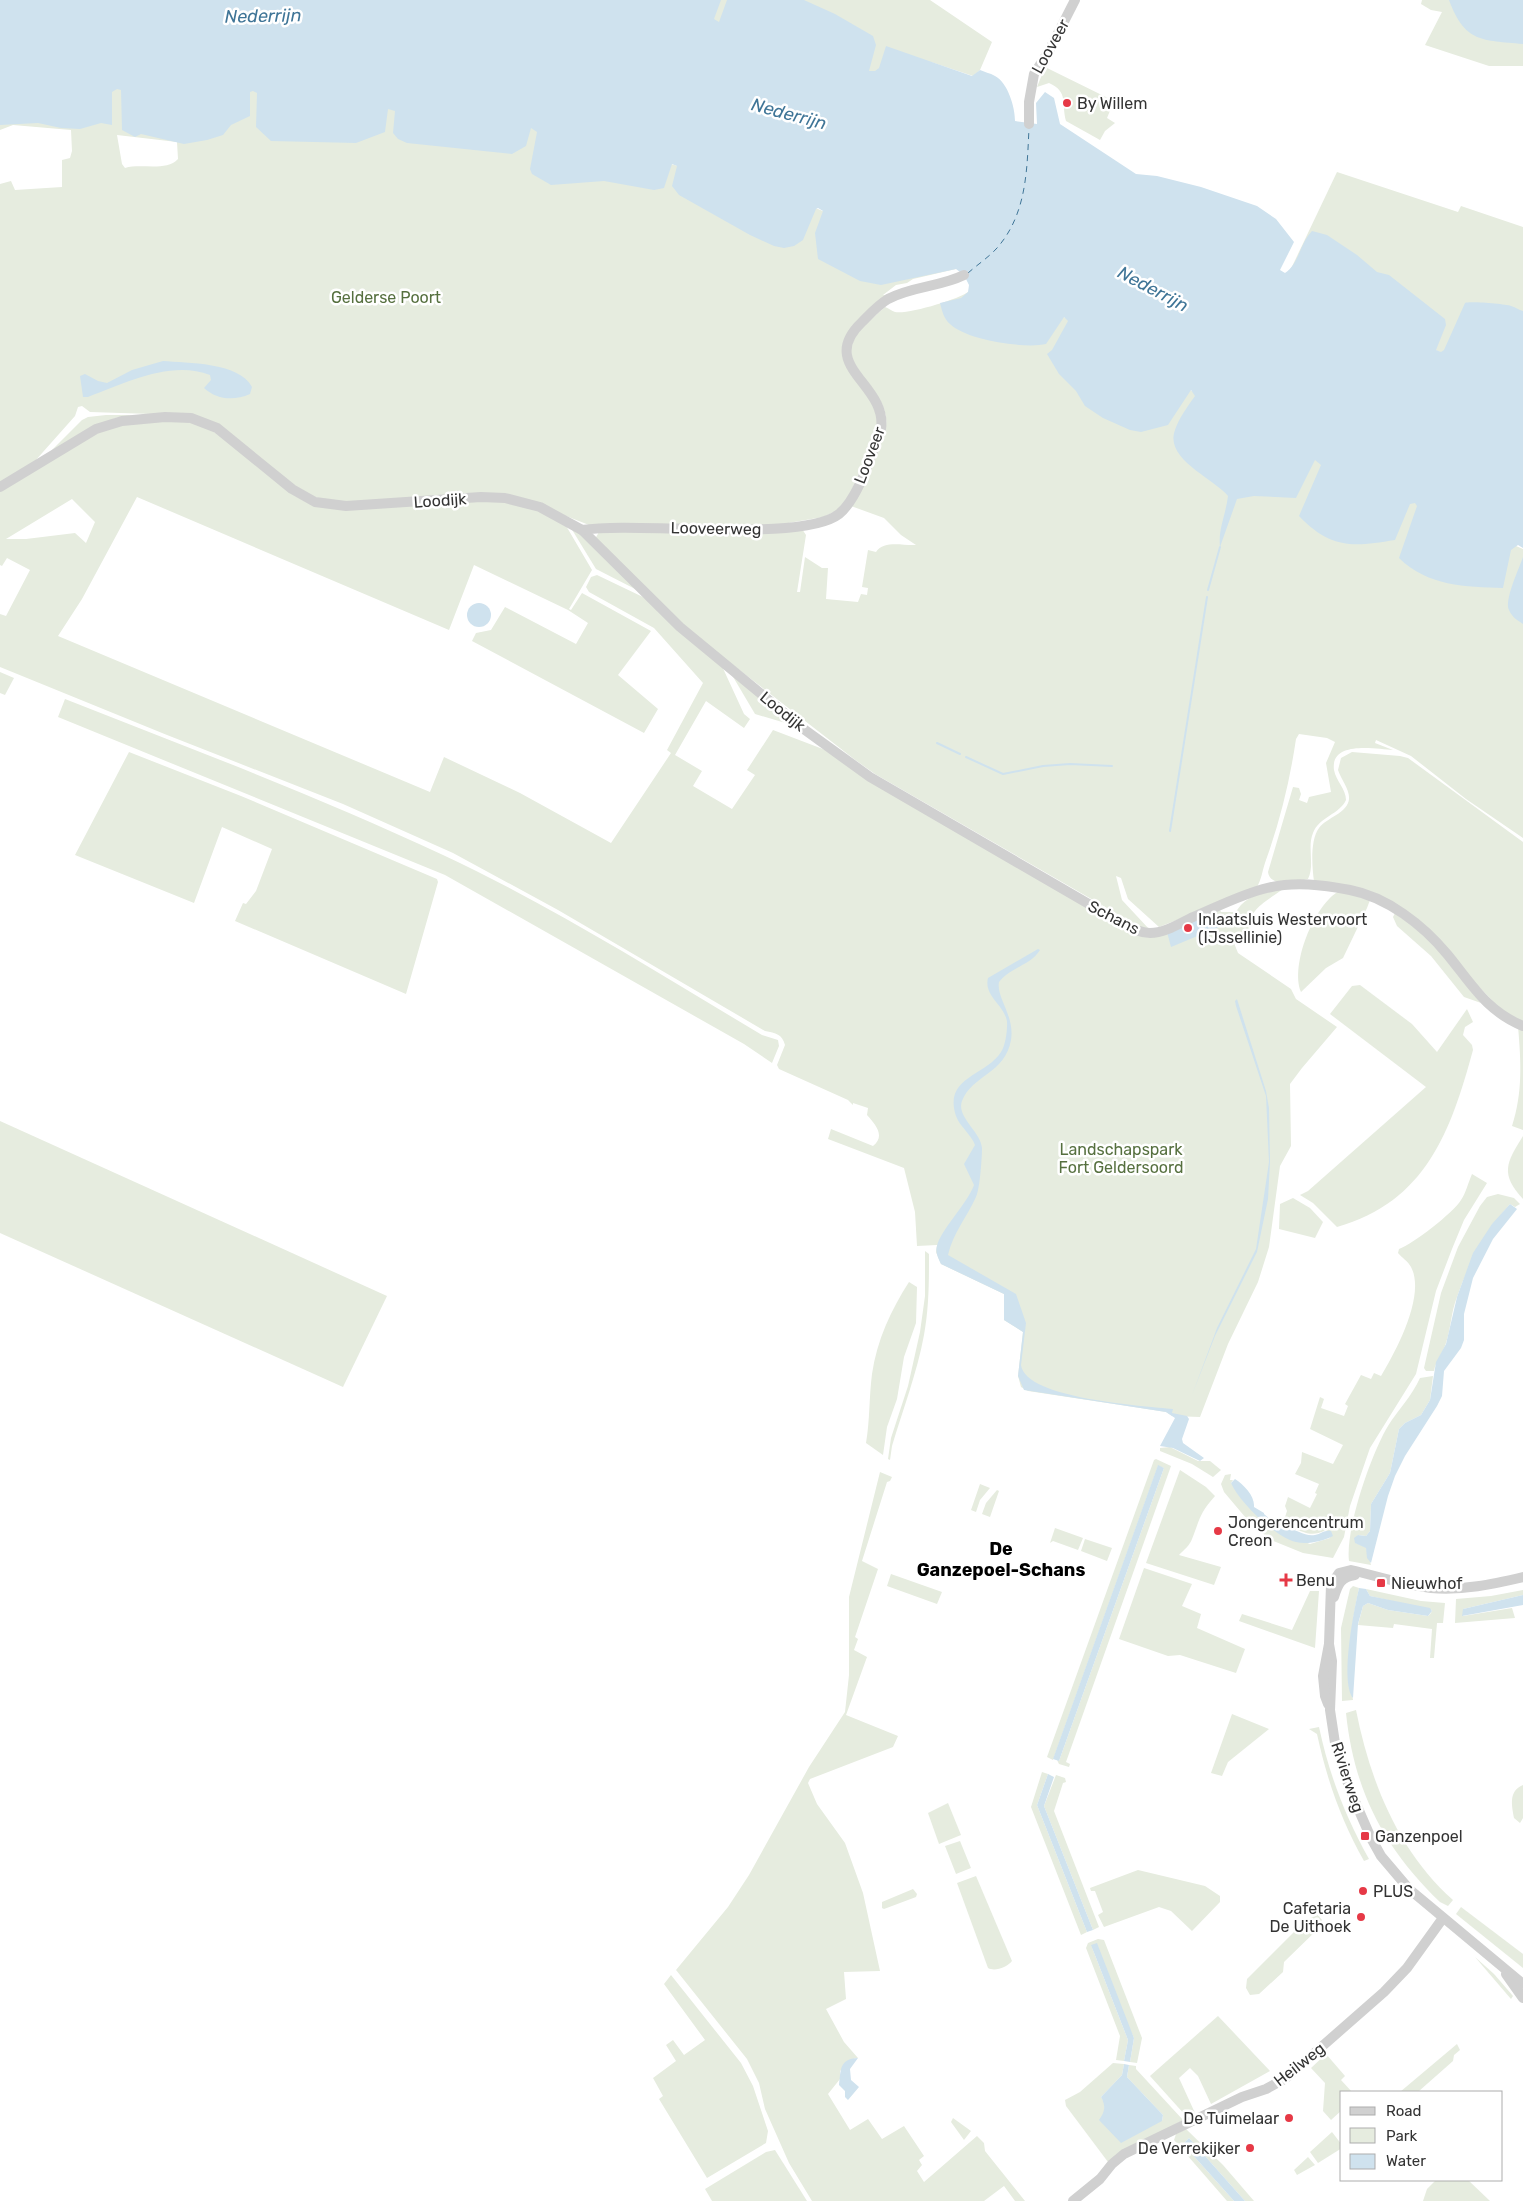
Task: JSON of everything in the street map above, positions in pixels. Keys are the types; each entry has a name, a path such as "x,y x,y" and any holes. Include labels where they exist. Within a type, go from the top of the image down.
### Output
{"street":[{"name":"Looveer","path":"1029,124 1032,78 1050,51 1075,0"},
{"name":"Looveer","path":"846,507 856,489 881,429 883,418 880,408 850,363 846,352 847,341 856,328 886,300 909,291 955,280 964,275"},
{"name":"Loodijk","path":"0,487 96,429 144,417 177,417 191,418 217,428 292,489 316,502 346,506 481,497 504,498 540,507 582,530 680,628 835,752"},
{"name":"Looveerweg","path":"582,530 665,528 768,529 808,525 832,518 846,507"},
{"name":"Schans","path":"835,752 870,777 1138,932 1160,932 1266,888 1282,885 1306,884 1366,894 1393,908 1424,930 1448,955 1492,1009 1523,1026"},
{"name":"Rivierweg","path":"1523,1577 1478,1586 1431,1588 1348,1570 1331,1585 1329,1644 1332,1661 1330,1710 1341,1767 1355,1805 1381,1856 1409,1889 1420,1906 1441,1920 1523,1984"},
{"name":"Heilweg","path":"1073,2201 1100,2179 1112,2164 1124,2154 1286,2078 1390,1986 1407,1968 1441,1920"},
{"name":"Rivierweg","path":"1499,1966 1523,1998"}],"green space":[{"path":"618,0 930,0 992,42 980,70 973,76 931,62 920,89"},
{"path":"1422,0 1523,0 1523,66 1489,66 1425,45 1442,12 1431,10 1421,4"},
{"path":"1045,67 1114,101 1107,118 1115,123 1105,131 1100,140 1066,121 1062,94 1055,86 1049,83 1037,87"},
{"name":"Gelderse Poort","path":"119,88 254,91 533,128 671,164 818,209 956,269 896,285 883,295 888,295 845,339 880,423 850,494 838,510 823,517 771,526 589,525 523,499 339,504 305,494 221,428 152,414 90,412 82,406 78,407 75,416 35,461 0,483 0,184 11,181 15,190 62,187 62,160 70,158 72,151 71,130 13,125 0,130 0,92","holes":["117,135 177,142 178,159 173,163 160,166 125,168 122,164"]},
{"path":"1337,172 1458,212 1461,206 1523,227 1523,384 1435,350 1288,275"},
{"path":"968,292 1064,317 1190,390 1317,460 1523,549 1523,838 1466,799 1411,756 1376,740 1375,743 1393,750 1356,748 1339,754 1335,760 1335,774 1346,796 1346,800 1339,809 1320,823 1313,833 1311,838 1311,868 1308,879 1285,883 1274,880 1268,872 1293,787 1299,788 1301,794 1299,800 1307,803 1309,797 1331,792 1326,763 1335,742 1327,738 1299,734 1296,739 1288,785 1280,815 1256,889 1159,927 1128,899 1121,878 1116,876 1122,900 1149,929 1145,930 875,774 693,634 595,539 599,532 802,529 806,535 797,592 800,592 805,557 822,568 828,568 826,599 858,602 861,594 867,595 868,588 862,587 868,550 876,552 879,548 894,544 916,545 901,535 884,518 851,506 886,426 886,415 883,405 858,369 850,349 858,331 885,307 895,312 910,311 944,302"},
{"path":"134,415 115,418 50,452 82,420 88,417"},
{"name":"Landschapspark Fort Geldersoord","path":"176,420 204,425 322,506 497,500 537,509 565,524 592,570 569,609 571,610 582,593 651,631 618,675 658,709 644,733 472,641 476,633 491,630 505,607 576,644 588,623 568,610 474,565 449,630 137,497 82,599 58,636 430,792 444,757 520,793 611,843 671,753 667,750 703,683 654,628 589,592 586,587 591,577 597,575 645,598 721,664 744,714 750,719 744,728 706,701 675,755 702,771 693,786 732,809 755,775 747,770 773,730 828,751 1140,935 1220,910 1221,912 1236,912 1245,901 1256,895 1283,889 1263,903 1253,914 1249,928 1251,936 1234,943 1238,953 1291,989 1296,999 1337,1027 1290,1084 1291,1146 1280,1166 1269,1247 1258,1282 1228,1344 1200,1417 1172,1416 1166,1412 1028,1391 1021,1387 1018,1376 1023,1332 1004,1320 1004,1294 941,1264 936,1252 937,1245 917,1246 915,1212 904,1168 828,1139 831,1129 873,1146 879,1138 879,1134 876,1126 867,1115 868,1108 853,1103 853,1105 848,1100 779,1069 777,1065 785,1045 782,1038 778,1035 765,1031 558,910 453,853 343,804 0,667 0,614 6,616 30,570 7,558 2,566 0,565 0,490 61,451 116,424","holes":["72,499 95,522 86,543 75,533 26,539 6,539"]},
{"path":"573,527 639,591 596,569 571,528"},
{"path":"729,670 799,727 755,714"},
{"path":"0,672 14,678 5,695 0,693"},
{"path":"65,699 303,793 443,855 525,896 605,941 762,1035 778,1040 779,1046 772,1063 744,1044 445,875 58,717"},
{"path":"129,752 241,796 437,879 438,882 406,994 235,921 243,903 246,904 256,891 272,849 222,827 194,903 75,855"},
{"path":"1352,752 1408,758 1523,842 1523,1024 1507,1016 1410,915 1314,881 1312,861 1314,839 1322,824 1341,812 1348,804 1348,792 1338,770 1341,758"},
{"path":"1339,891 1370,900 1343,958 1326,968 1301,992 1298,980 1299,967 1306,937 1321,909"},
{"path":"1395,913 1425,934 1481,1003 1464,997 1431,956 1397,926 1393,917"},
{"path":"1360,985 1412,1024 1437,1052 1467,1009 1473,1022 1465,1027 1463,1035 1472,1045 1473,1050 1455,1108 1444,1135 1430,1160 1413,1181 1393,1200 1367,1216 1337,1227 1313,1203 1300,1195 1308,1191 1426,1087 1330,1014 1352,986"},
{"path":"1518,1026 1523,1027 1523,1130 1512,1126 1520,1089"},
{"path":"0,1121 387,1296 343,1387 0,1233"},
{"path":"1523,1136 1523,1199 1511,1182 1508,1168 1509,1161"},
{"path":"1472,1174 1487,1183 1464,1220 1436,1291 1416,1374 1370,1448 1350,1506 1344,1537 1333,1558 1303,1553 1271,1540 1251,1524 1224,1492 1221,1484 1225,1475 1231,1474 1230,1480 1233,1480 1231,1483 1276,1531 1310,1544 1330,1538 1326,1530 1313,1534 1292,1529 1281,1529 1287,1511 1285,1506 1288,1497 1310,1508 1317,1494 1315,1493 1319,1484 1295,1474 1301,1463 1302,1452 1333,1464 1343,1445 1310,1429 1320,1397 1324,1399 1321,1408 1344,1416 1348,1406 1345,1404 1361,1375 1371,1379 1374,1373 1381,1376 1401,1338 1415,1292 1415,1279 1411,1267 1398,1253 1399,1249 1423,1235 1457,1206"},
{"path":"1498,1194 1514,1198 1520,1204 1515,1207 1510,1204 1493,1225 1479,1248 1455,1303 1445,1347 1436,1363 1434,1371 1426,1371 1424,1368 1441,1293 1458,1247 1480,1206 1487,1197"},
{"path":"1293,1198 1310,1208 1323,1222 1315,1238 1279,1229 1280,1204"},
{"path":"925,1251 929,1254 926,1325 914,1377 892,1446 890,1460 888,1459 891,1438 908,1386 920,1332 925,1296"},
{"path":"909,1282 917,1287 916,1323 904,1357 897,1399 887,1427 883,1455 866,1443 872,1374 877,1349 886,1326 896,1303"},
{"path":"1433,1376 1430,1400 1421,1415 1405,1423 1399,1429 1390,1473 1371,1504 1370,1531 1366,1536 1358,1535 1356,1543 1366,1547 1371,1565 1349,1561 1349,1547 1355,1512 1367,1473 1381,1439 1420,1378"},
{"path":"1170,1447 1198,1461 1210,1461 1221,1470 1213,1477 1192,1464 1160,1451 1160,1448"},
{"path":"1156,1459 1171,1466 1066,1762 1070,1764 1069,1767 1059,1764 1057,1760 1059,1761 1164,1468 1158,1466 1053,1760 1047,1757 1154,1460"},
{"path":"1180,1470 1206,1487 1215,1496 1203,1512 1190,1543 1179,1555 1221,1567 1214,1585 1146,1563"},
{"path":"880,1472 892,1477 887,1482 862,1561 878,1569 855,1637 858,1639 854,1650 867,1657 846,1715 898,1736 893,1747 810,1779 808,1783 817,1804 845,1843 863,1893 880,1971 844,1972 846,1999 826,2009 844,2042 858,2058 855,2058 840,2071 840,2079 828,2094 850,2130 868,2119 882,2139 904,2126 924,2156 919,2160 922,2165 917,2171 924,2182 977,2136 984,2143 985,2151 1025,2201 1015,2201 1004,2186 984,2201 812,2201 789,2163 765,2109 759,2083 747,2059 676,1970 728,1907 749,1875 809,1767 845,1712 849,1675 849,1597"},
{"path":"980,1484 990,1488 980,1500 976,1512 971,1510"},
{"path":"997,1490 999,1491 990,1517 982,1514 986,1503"},
{"path":"1055,1528 1083,1538 1078,1550 1053,1541 1050,1543"},
{"path":"1085,1539 1112,1548 1107,1561 1081,1551"},
{"path":"1144,1568 1192,1584 1182,1606 1201,1614 1197,1628 1245,1649 1236,1673 1180,1655 1168,1656 1119,1639"},
{"path":"891,1574 942,1592 937,1604 887,1586"},
{"path":"1353,1586 1359,1588 1350,1644 1353,1700 1342,1701 1341,1628 1350,1589"},
{"path":"1366,1589 1421,1601 1445,1603 1443,1623 1437,1623 1434,1658 1430,1658 1432,1629 1394,1624 1393,1628 1358,1625 1363,1606 1368,1603 1388,1610 1428,1616 1432,1610 1370,1596"},
{"path":"1523,1590 1523,1595 1463,1609 1463,1616 1512,1608 1515,1618 1455,1623 1456,1599 1491,1596"},
{"path":"1310,1591 1319,1591 1315,1648 1239,1621 1242,1614 1292,1630"},
{"path":"1356,1710 1369,1763 1389,1813 1417,1860 1453,1900 1448,1906 1440,1902 1420,1882 1403,1861 1388,1839 1364,1793 1356,1768 1346,1713"},
{"path":"1232,1714 1269,1729 1228,1762 1222,1776 1211,1773"},
{"path":"1319,1727 1339,1795 1352,1827 1369,1859 1364,1861 1348,1830 1336,1799 1325,1767 1317,1734 1309,1729"},
{"path":"1042,1772 1048,1774 1037,1805 1087,1932 1081,1935 1031,1807"},
{"path":"1056,1775 1065,1778 1066,1782 1063,1783 1054,1811 1099,1927 1093,1930 1044,1806"},
{"path":"1523,1785 1523,1818 1520,1823 1514,1818 1512,1799 1515,1791"},
{"path":"948,1803 961,1835 939,1844 928,1813"},
{"path":"960,1841 971,1868 956,1874 945,1846"},
{"path":"1138,1870 1205,1886 1220,1896 1220,1902 1192,1931 1171,1911 1159,1907 1104,1927 1098,1915 1103,1912 1095,1891 1091,1891 1090,1888"},
{"path":"976,1876 1012,1961 1004,1967 997,1969 988,1968 957,1883"},
{"path":"913,1889 917,1894 916,1897 884,1909 882,1908 882,1902"},
{"path":"1461,1907 1523,1954 1523,1968 1456,1914"},
{"path":"1318,1915 1322,1920 1320,1927 1284,1962 1283,1972 1259,1994 1250,1995 1246,1988 1247,1979 1307,1919"},
{"path":"1098,1939 1104,1940 1142,2038 1137,2063 1130,2062 1134,2038 1091,1945 1128,2040 1124,2061 1116,2060 1120,2036 1086,1948 1088,1943"},
{"path":"1475,1957 1494,1974 1513,1996 1511,1999"},
{"path":"671,1975 741,2063 753,2086 768,2131 766,2143 707,2178 659,2099 663,2096 653,2078 676,2061 666,2045 673,2040 684,2055 705,2040 664,1984"},
{"path":"1218,2016 1270,2071 1211,2104 1198,2076 1190,2068 1179,2078 1195,2113 1186,2116 1150,2076"},
{"path":"1457,2044 1460,2050 1454,2055 1453,2061 1419,2091 1401,2091"},
{"path":"1326,2054 1345,2076 1341,2080 1351,2091 1340,2091 1340,2112 1331,2120 1323,2111 1325,2083 1311,2068"},
{"path":"1113,2063 1124,2064 1122,2075 1101,2097 1105,2104 1104,2113 1162,2121 1163,2115 1127,2077 1129,2065 1136,2066 1136,2069 1183,2120 1108,2162 1066,2106 1065,2100 1080,2092"},
{"path":"953,2118 971,2131 964,2140 951,2122"},
{"path":"1186,2129 1223,2165 1254,2201 1245,2201 1189,2138 1183,2144 1234,2201 1227,2201 1174,2140 1176,2134"},
{"path":"1332,2132 1340,2142 1340,2149 1318,2163 1310,2152"},
{"path":"775,2150 807,2201 712,2201 705,2189 766,2152"},
{"path":"1308,2157 1315,2165 1297,2175 1294,2170"},
{"path":"1435,2181 1469,2181 1490,2201 1423,2201 1427,2189"}],"water":[{"name":"Nederrijn","path":"0,0 721,0 714,19 719,22 727,0 804,0 835,14 873,36 876,45 869,71 875,71 879,68 886,46 972,76 980,70 995,76 1004,84 1012,102 1015,121 1037,124 1036,103 1045,92 1054,98 1060,124 1136,174 1157,176 1201,187 1257,206 1276,219 1294,242 1280,270 1285,273 1297,259 1312,231 1327,235 1357,255 1377,272 1389,275 1445,319 1446,325 1436,350 1441,352 1444,350 1465,303 1502,304 1523,311 1523,548 1518,545 1511,550 1503,588 1489,588 1434,580 1410,567 1399,558 1417,506 1415,503 1410,504 1395,540 1354,544 1332,540 1321,535 1299,516 1321,465 1315,460 1296,498 1254,496 1237,499 1220,547 1220,534 1228,496 1183,459 1177,450 1174,440 1175,430 1179,421 1195,396 1191,390 1168,425 1141,432 1130,430 1103,418 1085,406 1076,391 1059,374 1047,354 1052,350 1068,321 1064,317 1046,344 1011,344 969,335 958,330 948,322 940,303 961,298 968,292 969,285 964,275 956,269 881,285 860,281 818,259 815,233 823,211 818,208 816,209 803,240 794,246 784,248 774,246 750,235 679,195 672,186 677,166 672,164 664,188 654,190 604,181 551,185 532,174 530,169 537,132 531,128 526,146 512,154 407,143 398,139 393,133 395,111 388,109 385,132 356,143 271,141 256,127 257,93 253,91 250,92 250,116 231,125 223,135 184,144 141,134 135,137 122,130 121,90 117,89 112,92 112,125 101,123 80,129 61,128 38,123 0,125"},
{"path":"1449,0 1523,0 1523,44 1486,40 1477,37 1462,24"},
{"path":"163,361 212,365 224,368 245,379 252,387 250,394 238,398 214,395 204,388 211,380 210,375 180,370 148,375 88,397 83,397 80,376 85,374 98,381 107,383 132,370"},
{"path":"1523,557 1523,624 1512,615 1508,605 1510,592"},
{"path":"479,603 488,606 491,615 488,624 479,627 470,624 467,615 470,606"},
{"path":"1212,913 1219,927 1171,947 1167,932"},
{"path":"1038,949 1040,950 1031,960 1009,973 999,982 1000,994 1012,1031 1008,1051 995,1067 973,1085 962,1101 962,1113 981,1142 979,1187 948,1255 1016,1294 1026,1323 1021,1365 1028,1377 1042,1386 1088,1399 1173,1409 1172,1413 1187,1416 1189,1419 1182,1439 1183,1443 1204,1458 1200,1461 1173,1448 1160,1446 1175,1418 1166,1412 1024,1390 1018,1376 1023,1332 1004,1320 1004,1294 941,1264 937,1255 936,1248 939,1240 974,1185 964,1164 975,1145 956,1116 955,1093 968,1078 994,1060 1001,1052 1006,1039 1007,1019 989,991 987,985 988,978"},
{"path":"1237,999 1266,1091 1269,1108 1270,1162 1268,1199 1257,1252 1215,1336 1192,1395 1217,1328 1256,1249 1269,1162 1266,1096 1236,1006 1235,1001"},
{"path":"1510,1204 1517,1209 1493,1239 1473,1278 1464,1314 1464,1340 1461,1348 1444,1371 1442,1396 1405,1456 1395,1476 1371,1563 1367,1558 1366,1548 1355,1543 1354,1538 1358,1535 1366,1536 1370,1531 1371,1504 1390,1473 1399,1429 1405,1423 1421,1415 1430,1400 1436,1362 1446,1344 1457,1297 1473,1253 1492,1224"},
{"path":"1158,1465 1164,1468 1059,1761 1053,1759"},
{"path":"1235,1479 1248,1491 1253,1499 1254,1507 1282,1529 1291,1529 1307,1535 1317,1535 1331,1531 1333,1536 1310,1543 1287,1539 1268,1526 1242,1500 1231,1483"},
{"path":"1359,1588 1366,1589 1370,1596 1430,1608 1432,1611 1428,1616 1388,1610 1368,1603 1363,1606 1358,1624 1353,1698 1349,1689 1348,1661 1351,1628"},
{"path":"1523,1595 1523,1605 1462,1616 1463,1609"},
{"path":"1048,1774 1054,1777 1044,1806 1093,1930 1087,1932 1037,1805"},
{"path":"1097,1943 1134,2038 1130,2062 1124,2061 1128,2040 1091,1945"},
{"path":"858,2058 850,2069 851,2080 859,2087 848,2100 845,2097 845,2091 839,2085 841,2070 844,2063"},
{"path":"1124,2064 1129,2065 1127,2077 1163,2115 1162,2121 1121,2143 1099,2120 1104,2109 1101,2097 1122,2075"},
{"path":"1189,2138 1245,2201 1234,2201 1183,2144"}],"waterway":[{"path":"1208,590 1220,547"},
{"path":"1170,831 1207,597"},
{"path":"937,743 960,754"},
{"path":"966,757 1003,774 1043,766 1070,764 1112,766"}],"ferry route":[{"path":"968,273 997,248 1007,235 1014,221 1024,191 1029,128"}],"place":[{"name":"By Willem","path":"1067,103"},
{"name":"Inlaatsluis Westervoort (IJssellinie)","path":"1188,928"},
{"name":"Jongerencentrum Creon","path":"1218,1531"},
{"name":"Benu","path":"1286,1580"},
{"name":"Nieuwhof","path":"1381,1583"},
{"name":"Ganzenpoel","path":"1365,1836"},
{"name":"PLUS","path":"1363,1891"},
{"name":"Cafetaria De Uithoek","path":"1361,1917"},
{"name":"De Tuimelaar","path":"1289,2118"},
{"name":"De Verrekijker","path":"1250,2148"}],"district":[{"name":"De Ganzepoel-Schans","path":"1001,1559"}]}
